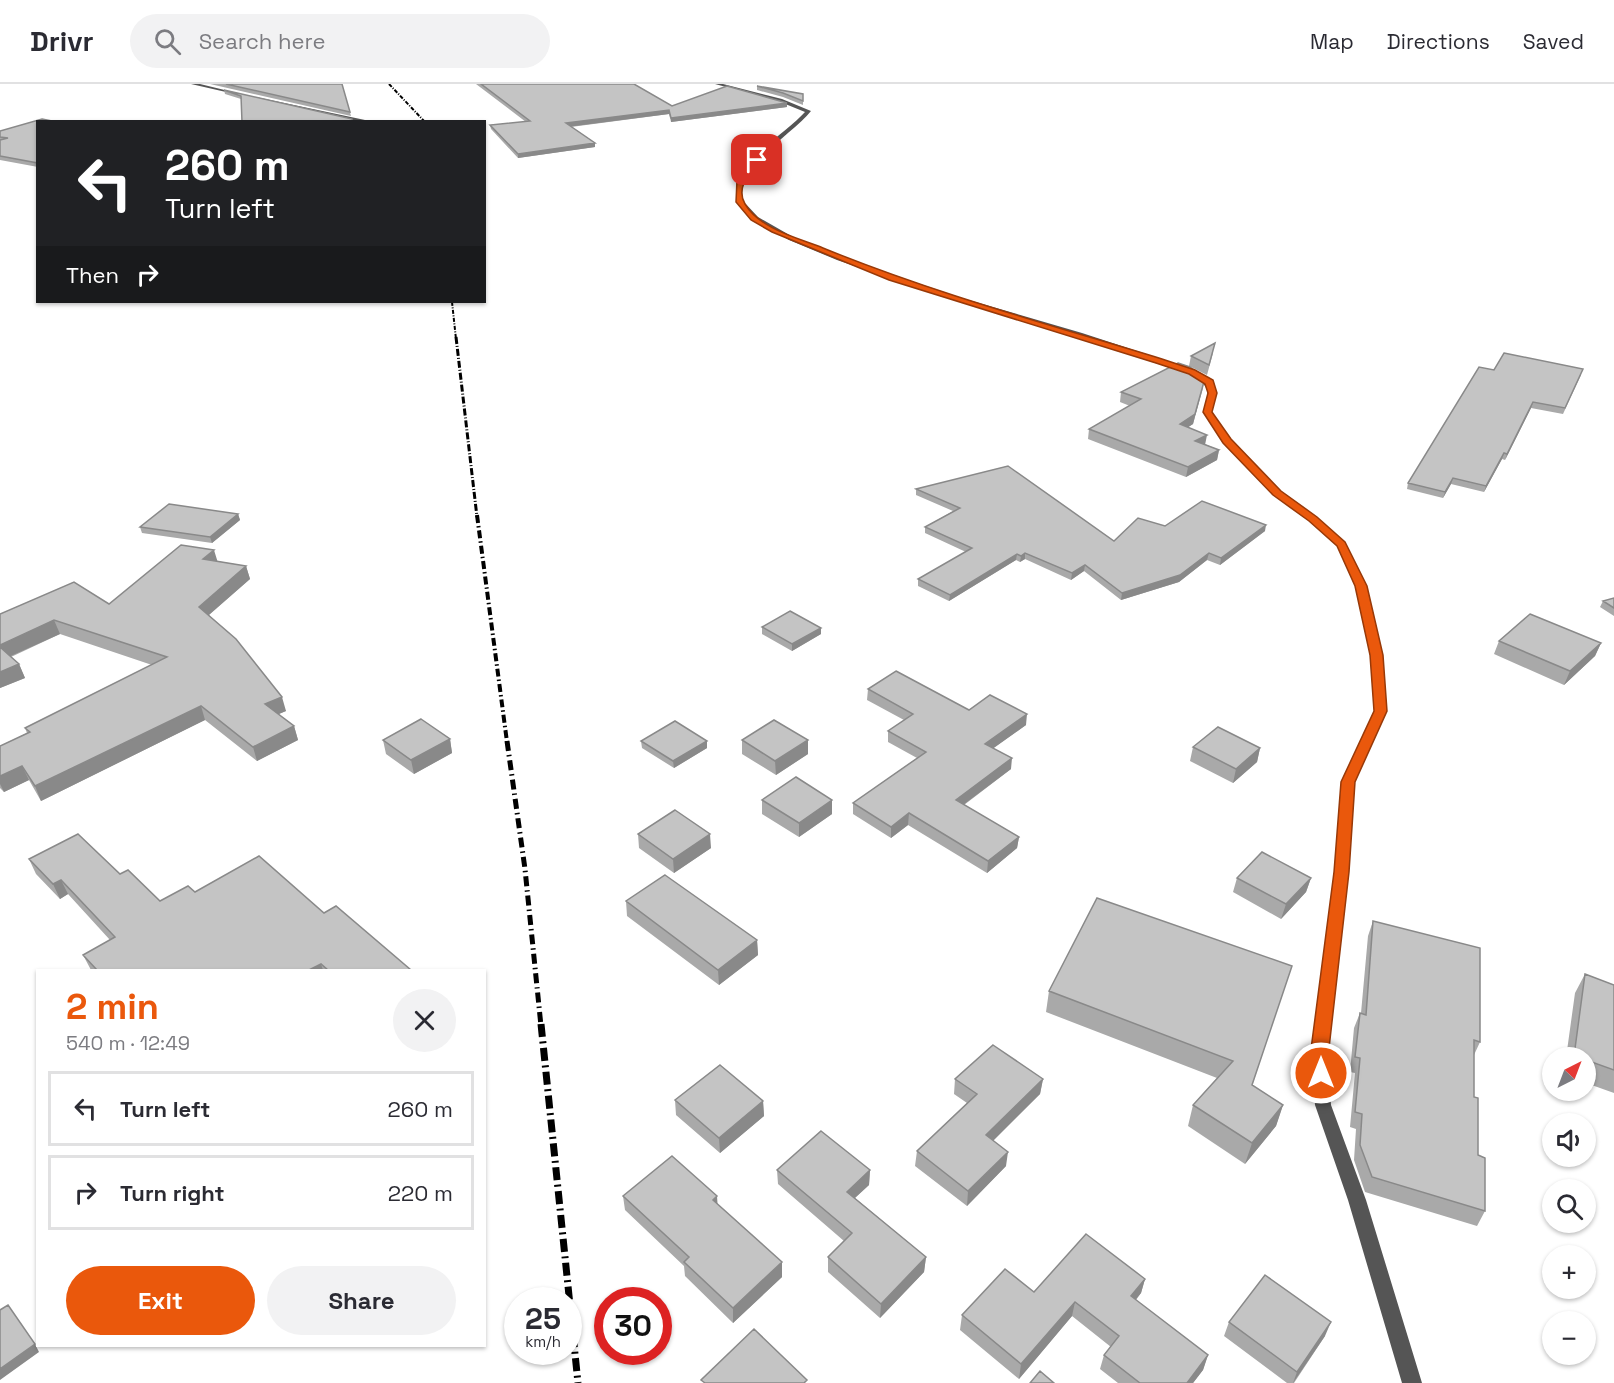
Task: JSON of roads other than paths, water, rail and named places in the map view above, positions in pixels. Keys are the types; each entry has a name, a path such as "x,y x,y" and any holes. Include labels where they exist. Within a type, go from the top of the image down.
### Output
{"street":[{"path":"193,84 356,120"},
{"path":"717,84 780,100 808,111 800,122 757,160 740,180 740,202 753,218 792,238 892,279 1192,372 1209,382 1213,393 1208,412 1227,441 1277,493 1313,519 1341,545 1361,586 1376,655 1381,711 1348,782 1341,872 1319,1057 1323,1105 1357,1200 1412,1383"}],"railway":[{"path":"389,84 423,120"},
{"path":"452,303 456,339"},
{"path":"456,337 477,517"},
{"path":"477,515 507,742"},
{"path":"507,741 525,869 541,1026"},
{"path":"541,1024 578,1383"}]}
